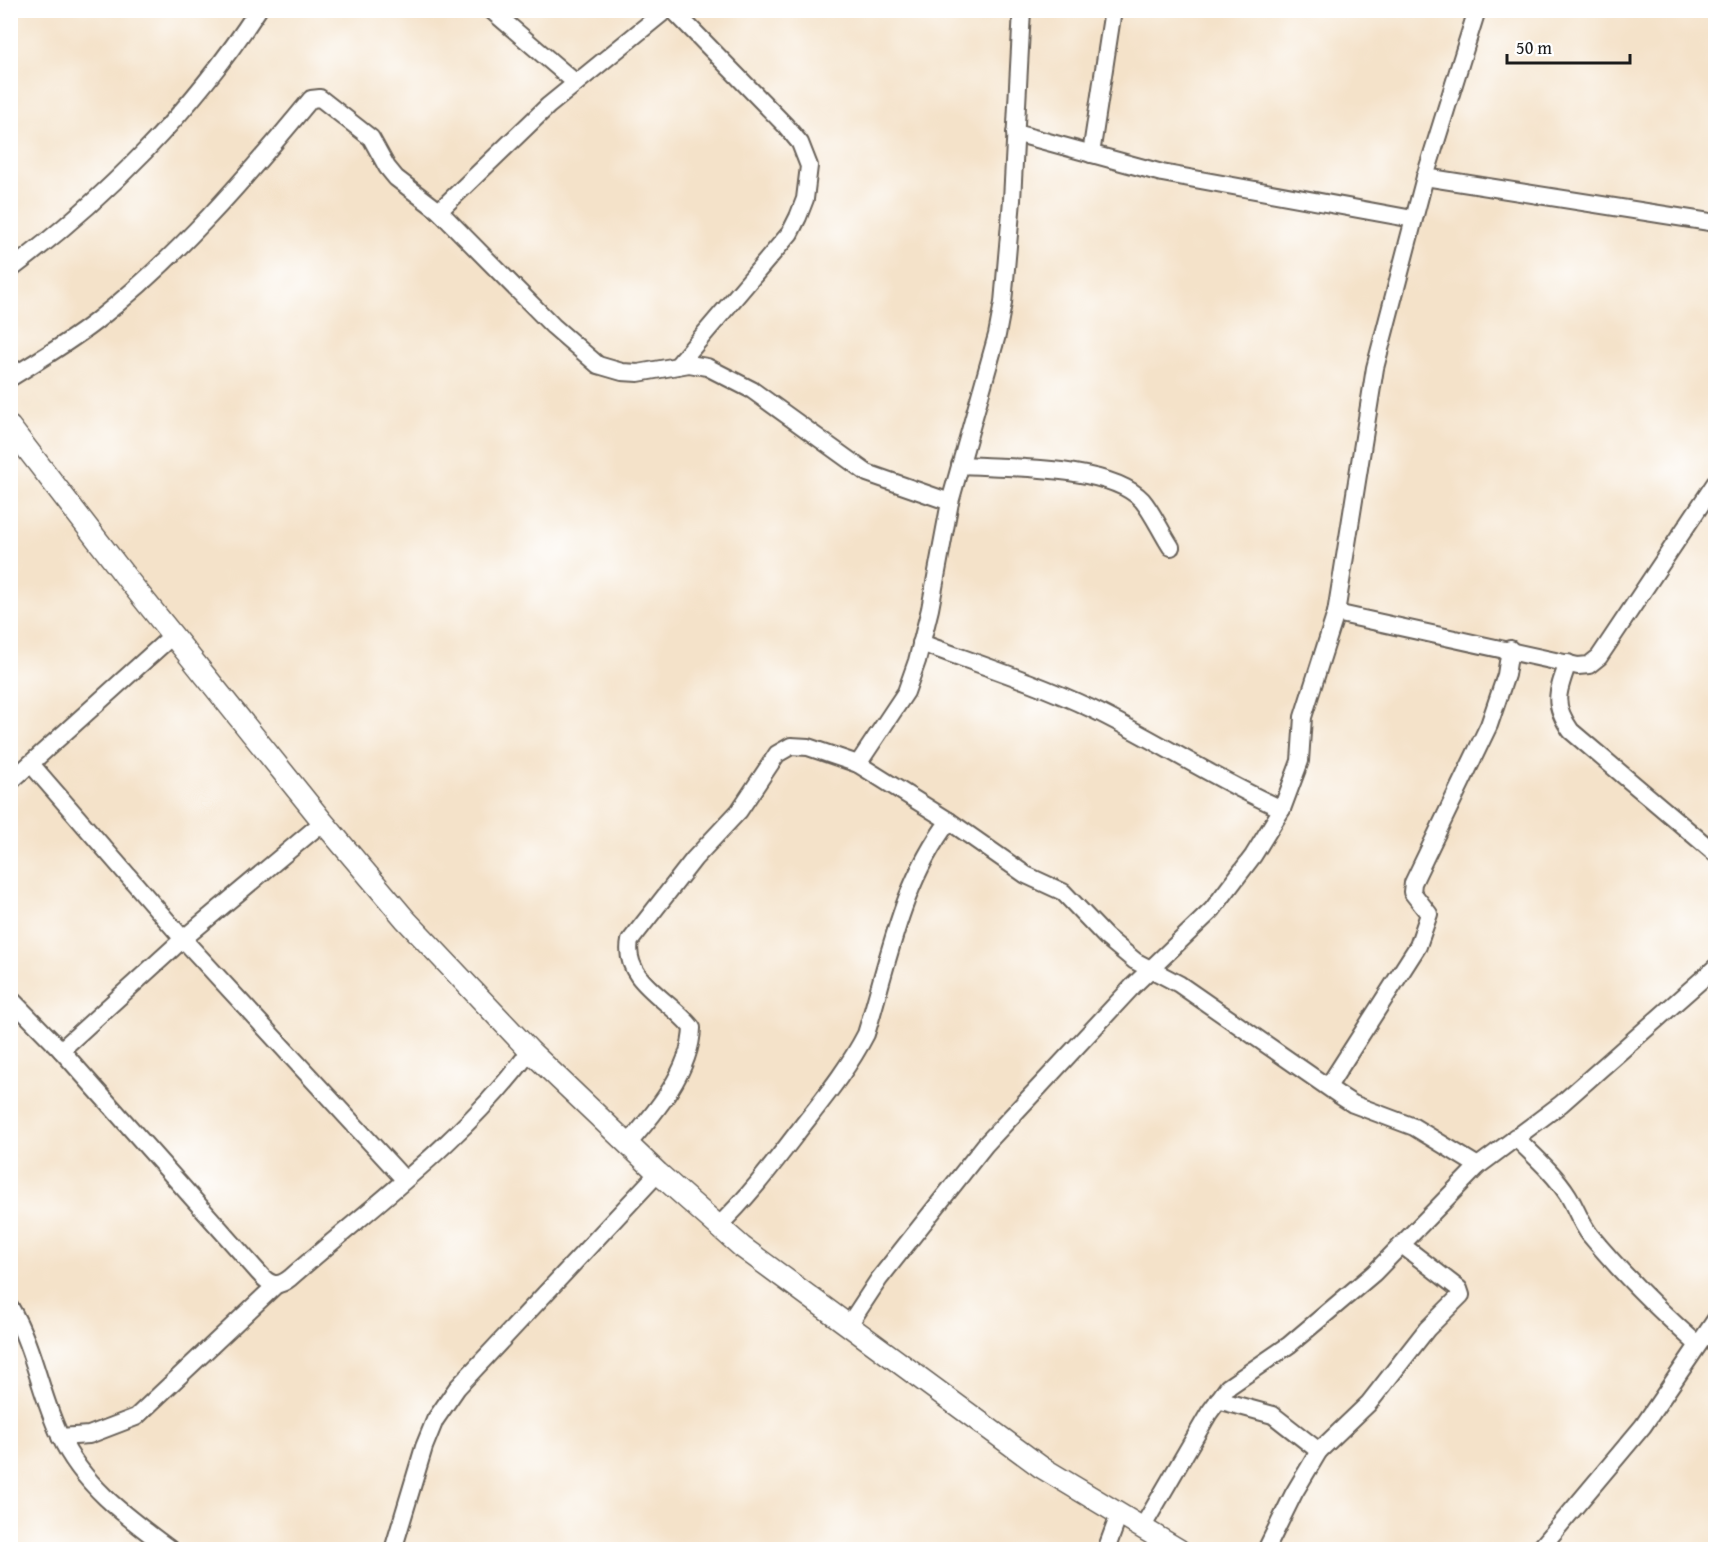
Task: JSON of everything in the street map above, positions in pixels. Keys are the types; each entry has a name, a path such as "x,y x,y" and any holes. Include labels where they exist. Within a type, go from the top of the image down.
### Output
{"street":[{"path":"10,270 76,216 183,110 228,56 258,10"},
{"path":"491,10 576,83"},
{"path":"439,211 548,106 666,10"},
{"path":"673,10 800,142 809,166 805,199 790,233 677,366"},
{"path":"858,764 906,692 921,643 950,502 982,397 1003,303 1022,10"},
{"path":"1091,154 1113,10"},
{"path":"848,1326 890,1264 985,1145 1150,968 1212,910 1253,856 1282,809 1300,760 1303,717 1336,613 1375,368 1413,219 1476,10"},
{"path":"10,378 94,323 151,272 243,180 311,99 325,100 371,138 387,167 396,178 439,211 553,326 598,365 622,372 638,373 698,365 739,381 860,470 950,502"},
{"path":"1015,133 1162,173 1413,219"},
{"path":"1425,177 1716,224"},
{"path":"10,427 323,822 405,919 530,1051 717,1227 1041,1467 1179,1550"},
{"path":"960,465 1101,477 1123,486 1142,500 1171,546"},
{"path":"1336,613 1585,666 1599,657 1716,482"},
{"path":"10,782 173,635"},
{"path":"921,643 1049,690 1094,710 1237,790 1282,809"},
{"path":"1329,1085 1418,946 1426,928 1429,914 1412,892 1413,883 1489,725 1506,675 1510,649"},
{"path":"1568,663 1557,699 1558,709 1571,731 1716,854"},
{"path":"628,1144 651,1118 675,1078 691,1038 692,1028 648,986 630,965 627,954 630,941 694,859 739,811 777,754 791,746 808,747 858,764 949,821 1026,875 1063,892 1106,938 1135,961 1204,1000 1254,1038 1329,1085 1353,1104 1414,1127 1478,1166"},
{"path":"32,764 183,939 405,1179"},
{"path":"717,1227 775,1162 837,1082 856,1052 869,1026 900,914 919,868 949,821"},
{"path":"61,1050 183,939 323,822"},
{"path":"1142,1528 1218,1400 1241,1376 1289,1345 1374,1273 1478,1166 1561,1104 1716,968"},
{"path":"10,998 61,1050 258,1273 267,1282 276,1285 283,1284 483,1110 530,1051"},
{"path":"1515,1137 1569,1196 1577,1216 1591,1236 1665,1315 1697,1344"},
{"path":"393,1550 424,1447 435,1420 457,1388 658,1173"},
{"path":"1266,1550 1294,1493 1319,1452 1369,1403 1427,1329 1461,1295 1459,1289 1402,1245"},
{"path":"60,1437 89,1435 136,1417 276,1285"},
{"path":"10,1307 31,1350 60,1437 84,1474 112,1505 171,1550"},
{"path":"1539,1550 1643,1426 1716,1319"},
{"path":"1218,1400 1273,1415 1319,1452"},
{"path":"1106,1550 1119,1515"}]}
